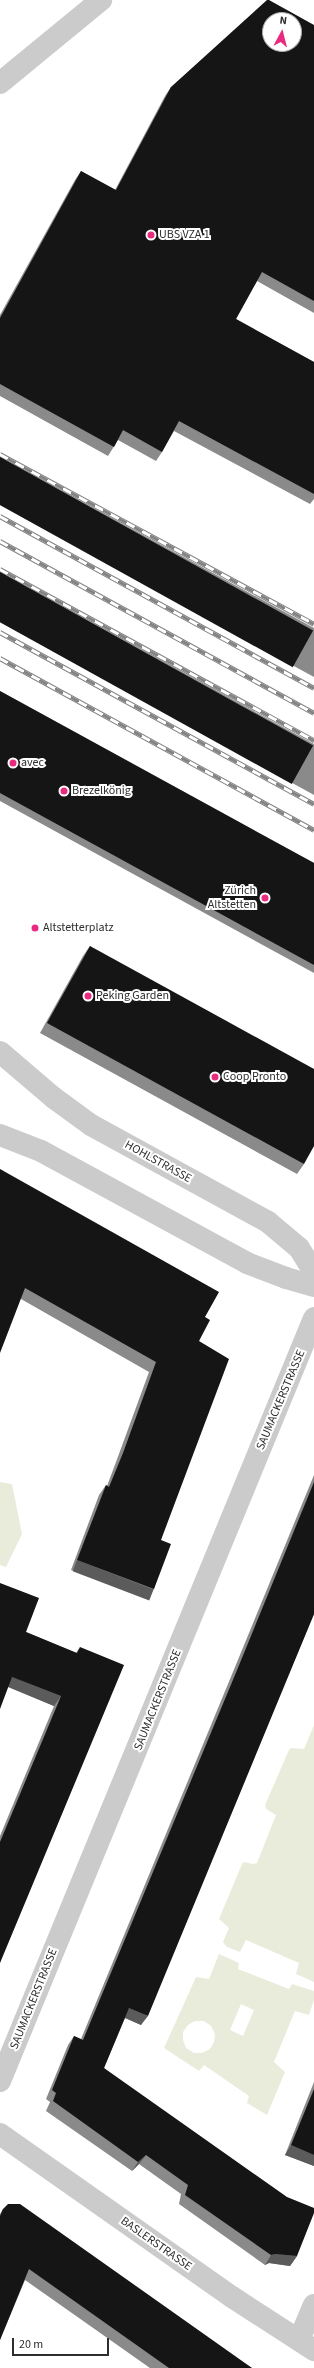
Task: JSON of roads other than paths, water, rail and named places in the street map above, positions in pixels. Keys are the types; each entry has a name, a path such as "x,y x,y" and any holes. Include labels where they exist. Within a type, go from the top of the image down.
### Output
{"street":[{"path":"0,83 101,0"},
{"name":"HOHLSTRASSE","path":"0,1052 44,1090 91,1125 268,1222 299,1248 314,1272"},
{"path":"0,1135 41,1151 247,1263 286,1278 314,1286"},
{"name":"SAUMACKERSTRASSE","path":"0,2081 314,1318"},
{"name":"BASLERSTRASSE","path":"0,2134 232,2297 306,2345"},
{"path":"306,2345 314,2305"}],"railway":[{"path":"0,454 314,624"},
{"path":"0,516 314,688"},
{"path":"0,541 314,713"},
{"path":"0,569 314,740"},
{"path":"0,632 314,804"},
{"path":"0,658 314,830"}],"place":[{"name":"UBS VZA 1","path":"151,235"},
{"name":"avec","path":"13,763"},
{"name":"Brezelkönig","path":"64,791"},
{"name":"Zürich Altstetten","path":"265,898"},
{"name":"Altstetterplatz","path":"35,928"},
{"name":"Peking Garden","path":"88,996"},
{"name":"Coop Pronto","path":"215,1077"}]}
